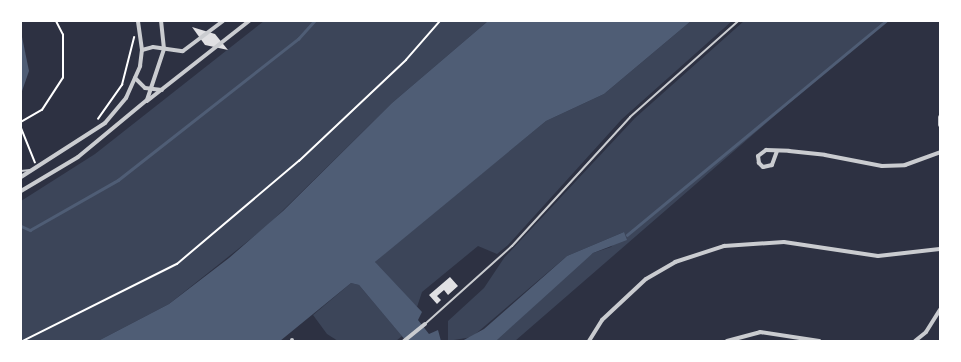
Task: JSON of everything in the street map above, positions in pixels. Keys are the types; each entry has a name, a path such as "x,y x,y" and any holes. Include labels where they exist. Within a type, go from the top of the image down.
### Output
{"street":[{"path":"21,178 105,123 126,98 135,78 142,50 138,21"},
{"path":"141,107 152,90 164,49 161,21"},
{"path":"142,50 164,49 183,51 223,21"},
{"path":"21,191 78,157 249,21"},
{"path":"135,78 152,90 162,90"},
{"path":"940,117 940,125"},
{"path":"777,151 772,165 764,167 759,163 761,151 777,151 882,166 905,165 940,152"},
{"path":"589,341 602,320 646,279 687,257 724,246 784,242 878,256 940,249"},
{"path":"915,341 926,332 940,310"},
{"path":"404,341 425,324"},
{"path":"727,341 760,332 819,341"}],"lane":[{"path":"425,324 512,246 630,117 738,21"},
{"path":"21,171 36,169"}],"path":[{"path":"21,122 42,110 63,78 63,35 56,21"},
{"path":"24,341 178,264 299,161 406,60 440,21"},
{"path":"92,123 101,117 122,85 135,36"},
{"path":"21,127 35,163"},
{"path":"29,167 39,160"}],"shaded area":[{"path":"264,21 488,21 392,103 267,226 169,304 98,341 21,341 21,201 95,154"},
{"path":"488,21 691,21 604,94 546,121 375,262 422,312 418,320 429,334 438,330 441,341 406,341 359,285 351,283 280,341 98,341 169,304 229,258 283,211 392,103"},
{"path":"691,21 732,21 622,119 508,245 497,254 478,246 422,292 417,307 377,267 375,262 399,241 546,121 604,94"},
{"path":"744,21 884,21 515,341 496,341 580,263 593,253 611,247 624,232 567,256 472,337 448,341 448,321 484,288 504,258 635,118"},
{"path":"21,32 29,71 21,94"},
{"path":"624,232 627,240 593,253 496,341 462,341 484,329 567,256"},
{"path":"351,283 359,285 402,336 396,341 338,341 327,334 313,315"}],"building":[{"path":"192,27 215,34 228,50 205,45"},
{"path":"450,277 458,286 448,295 444,290 437,296 441,300 437,304 429,295"}],"waterway":[{"path":"21,226 30,230 118,180 298,39 314,21"},
{"path":"627,235 886,21"}]}
